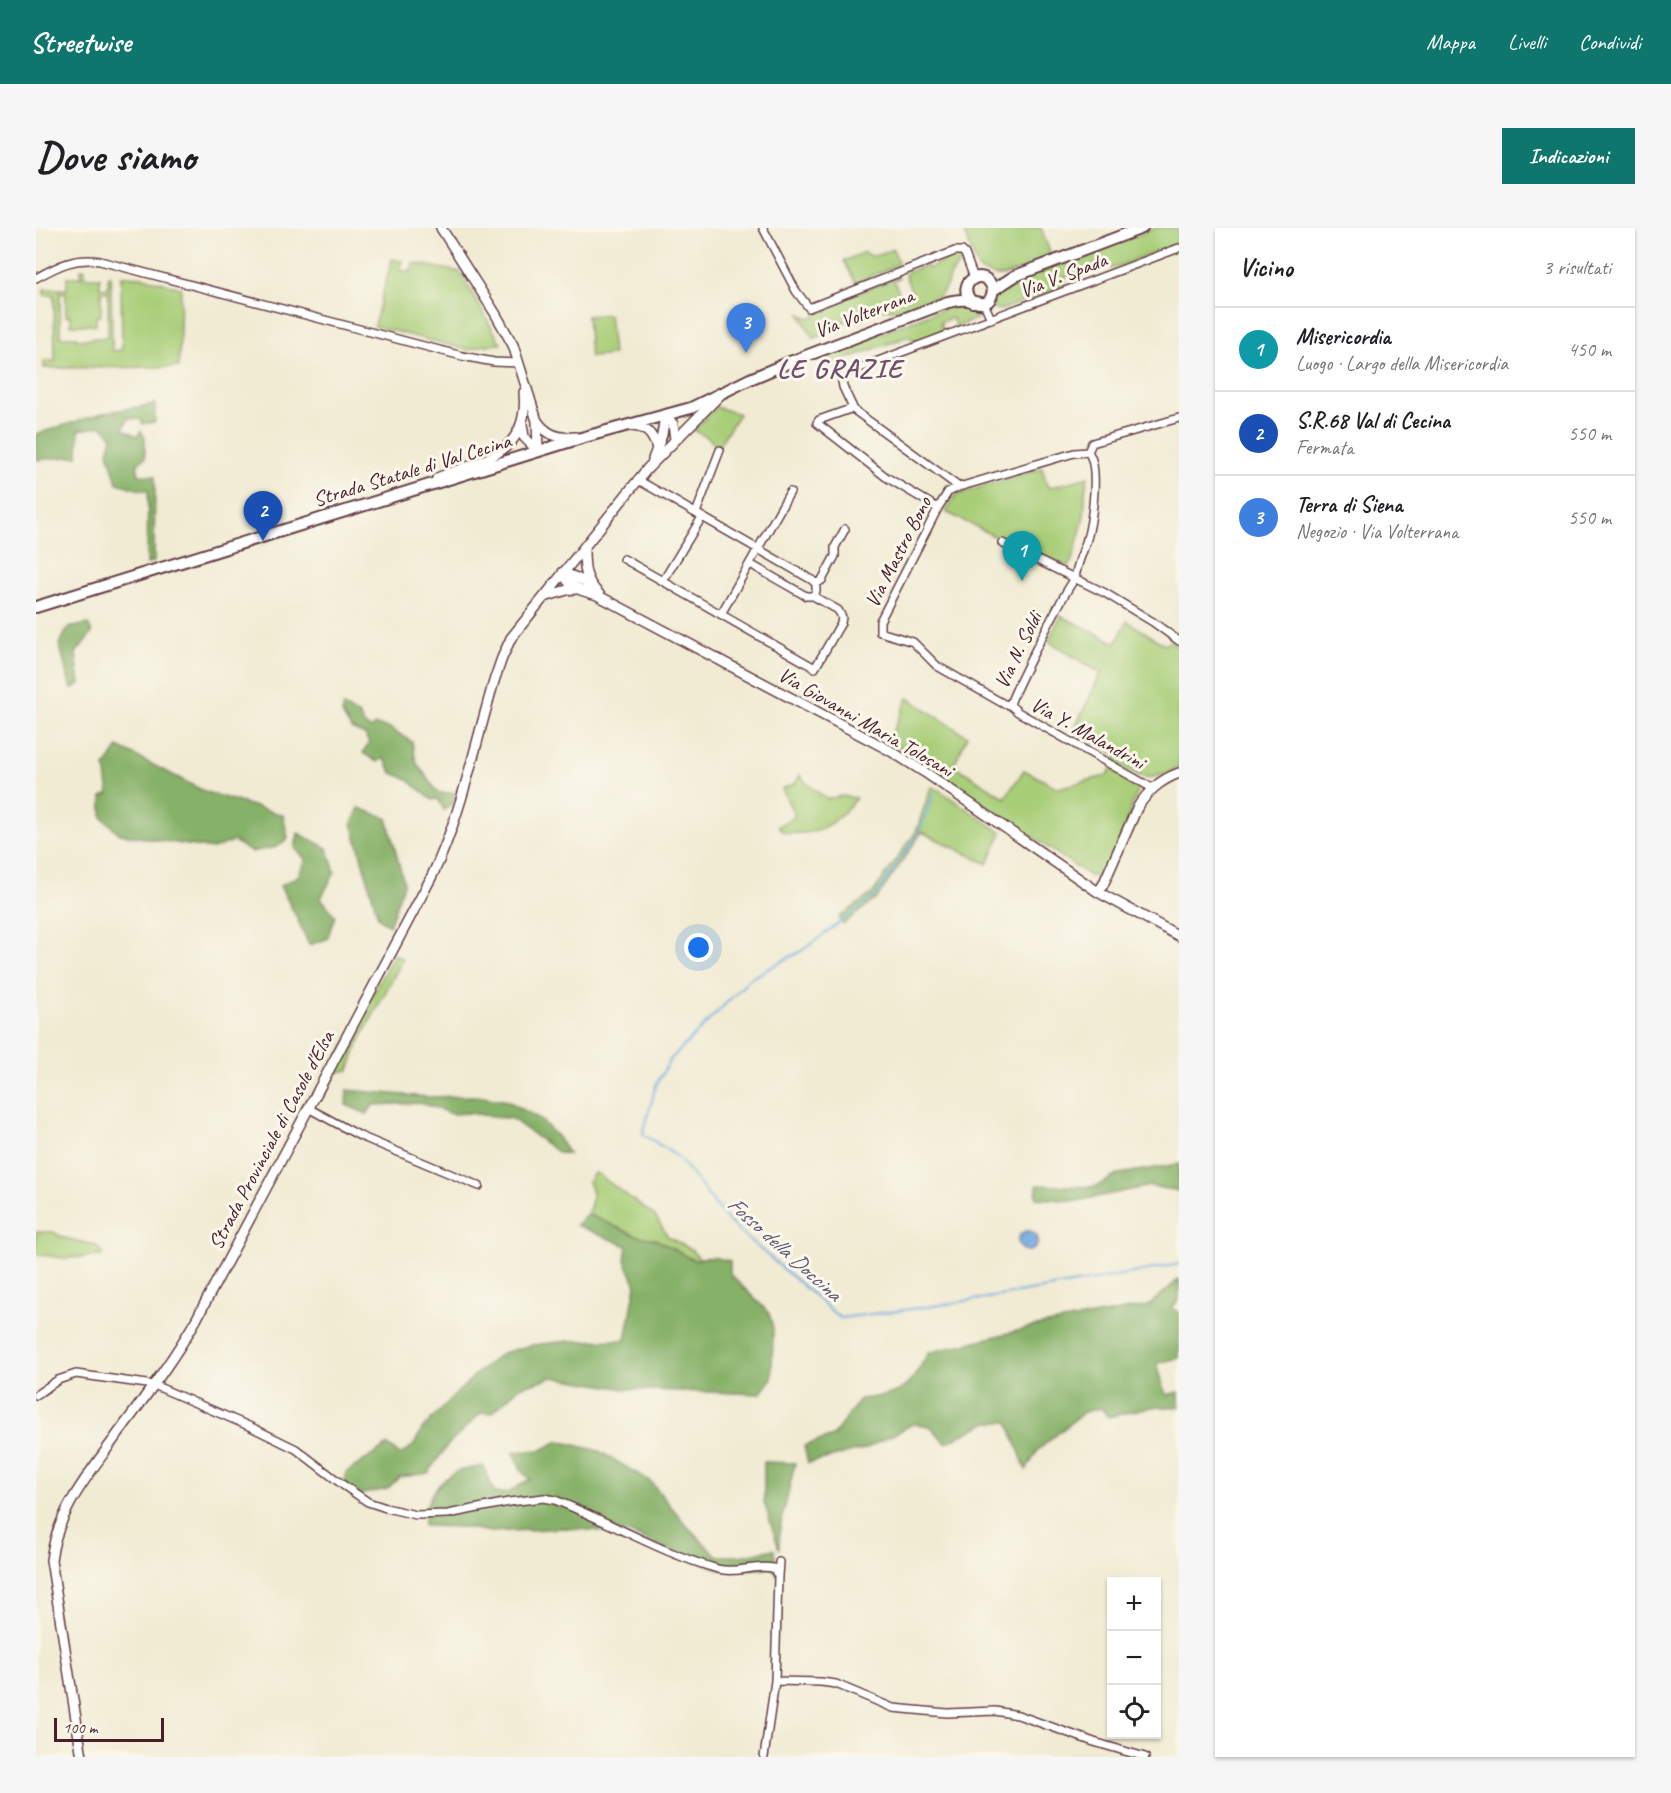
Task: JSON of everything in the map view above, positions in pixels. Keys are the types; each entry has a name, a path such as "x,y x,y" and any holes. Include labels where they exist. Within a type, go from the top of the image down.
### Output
{"main road":[{"path":"441,228 513,345 537,421 538,451"},
{"path":"990,285 1142,228"},
{"path":"974,278 981,277 990,285 991,298 984,303"},
{"name":"Via Volterrana","path":"593,435 691,408 750,379 948,302 966,291 968,283 974,278"},
{"path":"966,291 967,297 972,302"},
{"name":"Via Volterrana","path":"948,302 962,300 984,303"},
{"path":"522,375 524,404 522,421 525,437 538,451"},
{"name":"Strada Provinciale di Casole d'Elsa","path":"82,1757 51,1560 52,1548 61,1521 73,1497 181,1347 244,1233 444,852 502,657 514,634 638,480 675,439 720,395"},
{"path":"665,415 673,424 675,439"},
{"path":"647,470 662,435 665,415"},
{"path":"402,494 494,456 510,442 522,421"},
{"path":"537,421 545,430 562,438 593,435"},
{"path":"622,426 646,430 653,437 657,448"},
{"name":"Strada Statale di Val Cecina","path":"36,607 593,435"},
{"path":"584,547 584,567 589,583"},
{"name":"Via Giovanni Maria Tolosani","path":"563,572 589,583 606,600"},
{"name":"Via Giovanni Maria Tolosani","path":"563,572 570,585 579,590 606,600 889,750 929,775 1098,892 1179,936"},
{"path":"543,597 567,590 579,590"},
{"path":"1098,892 1137,808 1152,788 1179,773"}],"street":[{"path":"763,228 796,291 809,308 956,251 962,251 965,254 974,278"},
{"name":"Via V. Spada","path":"852,408 843,387 841,375 1179,248"},
{"path":"36,278 70,261 80,259 100,261 469,358 519,363"},
{"path":"984,303 991,319"},
{"path":"938,508 886,477 817,423 819,420 852,408 959,487 1063,456 1088,452 1092,443 1179,418"},
{"path":"663,581 699,515 720,450"},
{"name":"Via N. Soldi","path":"1010,705 1070,584 1075,579 1092,512 1094,469 1091,455 1088,452"},
{"path":"638,480 816,584"},
{"name":"Via Mastro Bono","path":"959,487 948,492 938,508 880,621 880,632 913,642 937,666 1004,704 1010,705"},
{"path":"721,614 790,492"},
{"path":"816,584 822,580 835,556 835,547 845,529"},
{"path":"1002,543 1085,582 1128,606 1179,641"},
{"path":"624,559 815,668 841,623 842,617 838,610 813,596 802,594 750,564"},
{"path":"813,596 816,584"},
{"name":"Via Y. Malandrini","path":"1010,705 1018,712 1152,788"},
{"path":"308,1108 360,1136 479,1186"},
{"path":"36,1395 58,1380 76,1374 154,1385 296,1449 343,1485 378,1506 416,1515 448,1514 509,1502 544,1498 555,1500 683,1558 722,1570 740,1571 766,1566 774,1568 778,1576"},
{"path":"764,1757 775,1681 779,1562"},
{"path":"775,1681 837,1684 893,1708 947,1713 995,1711 1018,1715 1145,1757"}],"green space":[{"path":"962,228 1041,228 1052,258 1003,276 995,276 979,270"},
{"path":"1156,228 1179,228 1177,244 1111,269 1103,262 1065,277 1064,286 1001,310 993,308 998,294 1010,284"},
{"path":"893,249 898,261 897,265 856,283 844,261 864,252 875,256"},
{"path":"954,256 961,258 960,264 953,271 939,296 901,310 878,309 836,325 824,335 813,338 800,314 810,318 815,316 820,308 897,277 899,278 894,281 902,300 913,295 906,273 926,265 928,269"},
{"path":"392,259 402,261 400,270 411,272 413,263 460,272 501,344 485,345 468,350 374,326"},
{"path":"81,269 85,269 85,277 100,277 100,288 108,288 108,276 111,276 112,351 122,350 121,276 143,277 181,288 179,367 44,368 44,361 55,361 54,295 44,295 44,289 67,289 67,277 81,277","holes":["60,292 66,293 66,316 71,316 71,325 96,325 96,316 101,316 101,292 108,292 108,337 77,340 77,337 60,337"]},
{"path":"956,304 978,311 978,318 956,327 952,318 940,322 943,331 917,341 914,342 909,336 827,365 823,355"},
{"path":"609,314 613,355 590,357 587,316"},
{"path":"155,404 155,422 142,424 142,420 129,418 123,429 137,436 141,431 145,438 145,458 137,464 139,475 155,476 154,562 147,564 148,490 117,483 108,452 112,437 102,426 79,430 78,456 36,460 36,434 103,413"},
{"path":"716,407 739,414 717,448 709,438 694,430"},
{"path":"1042,468 1048,488 1088,477 1083,521 1070,566 1003,537 1002,540 946,512 956,495"},
{"path":"1061,616 1116,643 1127,621 1165,645 1170,641 1179,648 1179,768 1159,776 1139,775 1114,762 1117,755 1074,730 1101,673 1048,641"},
{"path":"88,624 92,633 76,653 80,684 72,689 59,645 68,628"},
{"path":"908,698 967,736 954,765 1005,798 1024,770 1058,788 1106,776 1111,769 1135,782 1138,789 1122,834 1106,867 1099,876 1090,876 889,740"},
{"path":"343,706 359,715 370,729 375,725 390,728 412,742 416,762 438,793 455,793 453,803 444,810 438,799 432,800 407,779 392,773 384,758 377,762 363,753 369,743 365,735 351,729 342,714"},
{"path":"118,747 206,792 283,815 288,838 277,847 251,852 233,841 213,849 120,834 102,817 102,797 109,794 105,767"},
{"path":"800,775 806,783 827,799 842,796 856,798 842,815 825,827 806,833 783,832 778,826 795,816 782,789 796,783"},
{"path":"931,787 939,790 1002,833 987,864 922,832 877,898 843,924 839,918 873,893 916,832"},
{"path":"359,808 387,818 404,883 389,926 378,917 352,823"},
{"path":"298,833 327,848 335,872 321,898 335,916 327,939 309,945 280,886 298,876 306,860 295,848"},
{"path":"394,954 403,959 358,1044 349,1070 338,1072 323,1097 319,1094"},
{"path":"347,1090 428,1097 476,1096 508,1101 540,1119 557,1136 569,1154 559,1153 512,1119 469,1113 452,1114 422,1103 373,1105 367,1114 346,1105"},
{"path":"1179,1164 1179,1191 1150,1186 1077,1201 1036,1198 1037,1185 1095,1187 1119,1174"},
{"path":"595,1172 655,1216 668,1237 692,1250 699,1259 695,1261 655,1239 637,1236 587,1214 592,1198 588,1182"},
{"path":"587,1214 637,1236 655,1239 695,1261 717,1258 730,1261 730,1274 769,1313 773,1328 772,1378 760,1394 625,1389 553,1377 520,1387 492,1413 481,1413 447,1446 428,1473 400,1477 387,1489 358,1495 343,1485 347,1472 388,1445 400,1455 414,1445 422,1429 475,1375 502,1353 532,1345 569,1341 626,1340 636,1285 625,1260 627,1246 576,1225"},
{"path":"36,1232 53,1232 64,1238 95,1245 103,1253 101,1256 63,1258 36,1254"},
{"path":"1179,1279 1179,1299 1172,1308 1179,1312 1179,1358 1157,1363 1166,1395 1179,1392 1179,1407 1152,1407 1108,1417 1101,1408 1084,1412 1038,1450 1026,1470 1008,1422 988,1422 946,1443 930,1426 913,1424 865,1449 808,1463 804,1446 833,1436 860,1399 886,1395 903,1388 915,1376 928,1353 1041,1325 1148,1306"},
{"path":"559,1441 599,1451 650,1481 688,1527 717,1556 740,1556 774,1549 778,1576 773,1568 722,1570 628,1533 565,1528 491,1532 461,1527 424,1526 425,1510 432,1494 449,1476 459,1471 483,1466 495,1493 508,1493 530,1479 522,1472 514,1452 541,1450"},
{"path":"764,1462 795,1463 780,1528 779,1549 764,1502"}],"water":[{"path":"1028,1231 1035,1234 1038,1241 1035,1248 1028,1251 1021,1248 1018,1241 1021,1234"}],"waterway":[{"name":"Fosso della Doccina","path":"934,793 918,834 876,895 803,950 751,978 670,1060 656,1085 643,1134 678,1157 730,1223 840,1318 1010,1294 1179,1264"}],"place":[{"name":"Terra di Siena","path":"746,353"},
{"name":"S.R.68 Val di Cecina","path":"263,541"},
{"name":"Misericordia","path":"1022,581"}],"district":[{"name":"LE GRAZIE","path":"840,368"}]}
